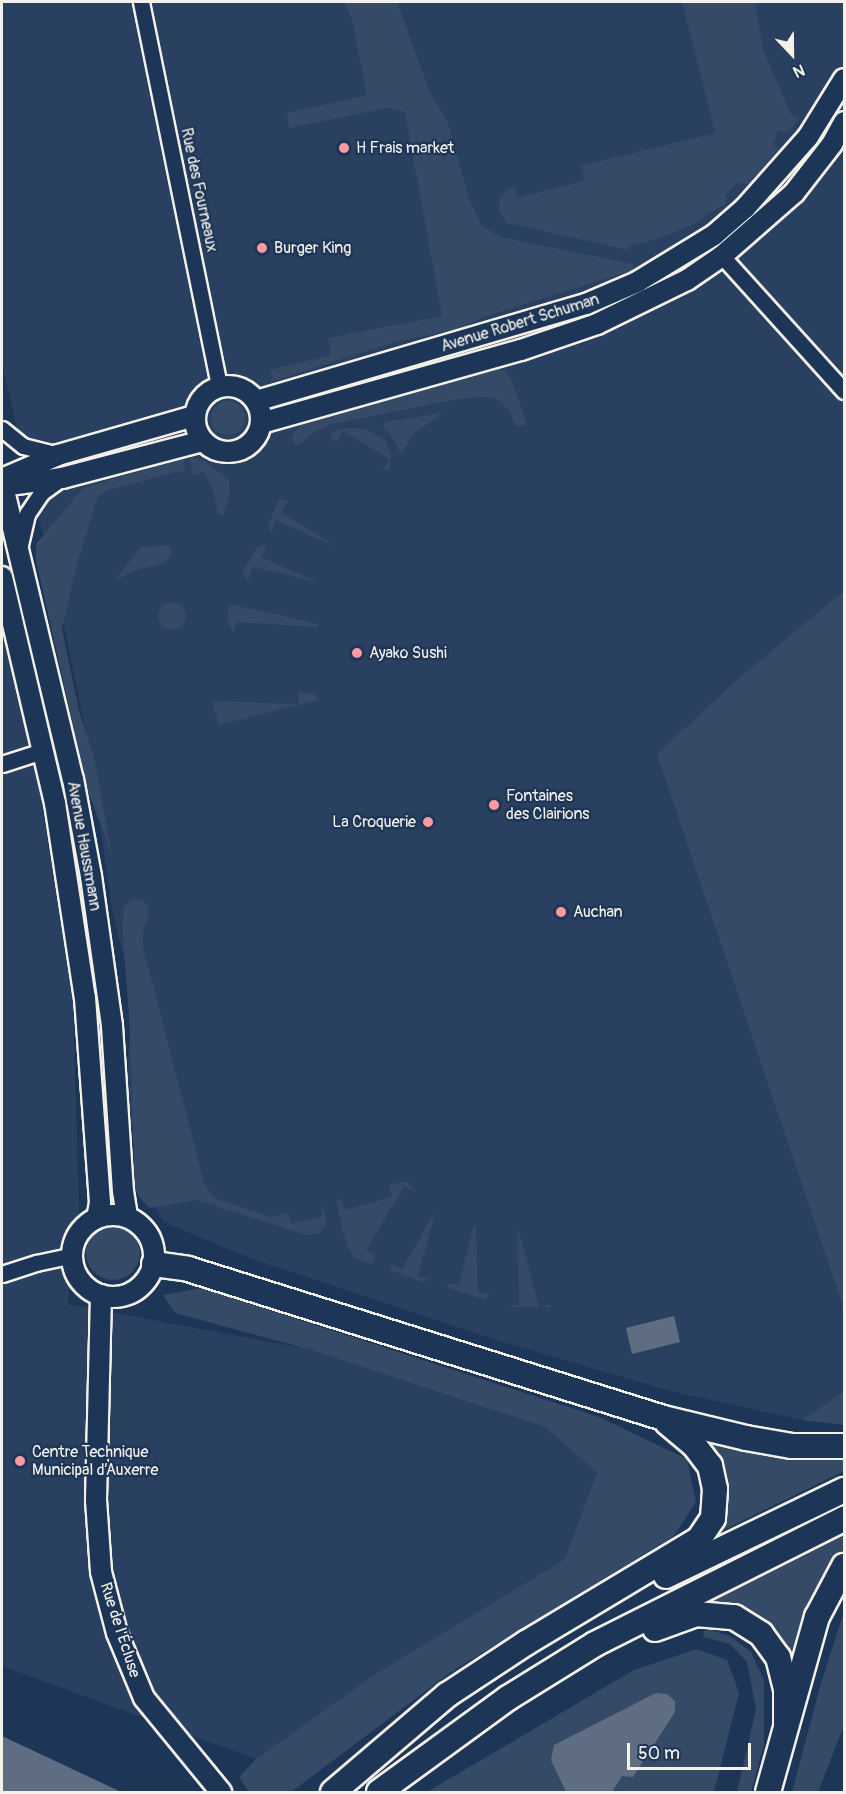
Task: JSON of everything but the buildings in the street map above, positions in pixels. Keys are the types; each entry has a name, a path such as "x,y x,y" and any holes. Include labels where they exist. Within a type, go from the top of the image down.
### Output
{"main road":[{"path":"154,1264 188,1269 663,1418 746,1438 792,1446 844,1446"},
{"path":"333,1792 447,1695 526,1643 699,1539 713,1518 715,1489 710,1466 694,1444 663,1418"},
{"path":"390,1744 559,1636 668,1575 844,1490"},
{"path":"381,1791 508,1698 595,1644 844,1519"},
{"path":"768,1792 817,1617 844,1566"},
{"path":"381,1791 662,1625 696,1614 734,1617 761,1634 778,1657 786,1689 786,1724"}],"street":[{"name":"Rue des Fourneaux","path":"141,2 219,387"},
{"name":"Avenue Robert Schuman","path":"256,401 586,304 637,282 714,235 745,207 808,137 844,79"},
{"name":"Avenue Robert Schuman","path":"261,423 521,350 597,324 687,280 722,256 794,192 832,144 844,122"},
{"path":"722,256 844,391"},
{"path":"219,387 240,388 256,401 261,423 253,441 235,452 215,450 203,441 195,427 194,416 202,397 219,387"},
{"path":"2,483 58,455 194,416"},
{"path":"2,429 23,446 58,455"},
{"path":"2,483 62,478 203,441"},
{"path":"18,552 27,514 41,494 62,478"},
{"name":"Avenue Haussmann","path":"2,483 73,779 91,876 112,1026 123,1191 127,1217"},
{"name":"Avenue Haussmann","path":"2,577 55,803 85,998 100,1203 98,1218"},
{"path":"2,764 42,751"},
{"path":"117,1215 127,1217 146,1230 152,1241 154,1264 149,1276 140,1287 128,1294 115,1297 101,1295 81,1281 72,1259 78,1234 98,1218 117,1215"},
{"path":"2,1274 36,1263 65,1257 72,1259"},
{"name":"Rue de l'Écluse","path":"101,1295 96,1500 101,1572 117,1633 144,1698 221,1792"}],"shaded area":[{"path":"2,2 844,2 844,591 814,617 831,1266 844,1309 844,1391 802,1420 670,1391 502,1342 249,1258 164,1222 137,1180 127,1077 131,1011 124,957 112,911 90,751 57,593 2,365"},
{"path":"344,2 397,2 429,90 448,123 469,198 481,225 500,237 633,264 633,270 481,318 461,328 392,343 273,381 270,370 331,355 328,338 442,316 405,112 387,108 289,128 287,113 367,95 352,19"},
{"path":"682,2 755,2 763,49 790,113 798,120 788,132 778,130 773,144 778,149 748,184 737,183 726,195 726,203 690,226 654,240 629,246 628,250 507,223 499,211 499,199 507,189 515,186 517,198 585,181 581,166 715,133"},
{"path":"496,367 504,370 511,379 527,424 516,427 510,412 499,400 489,397 457,399 332,424 315,431 296,445 291,438 302,422"},
{"path":"228,401 240,406 245,418 240,430 228,435 216,430 211,418 216,406"},
{"path":"442,413 414,434 401,454 390,433 383,426 386,422"},
{"path":"349,428 366,429 385,440 391,455 390,469 382,470 390,460 344,431 336,442 331,438 330,433"},
{"path":"184,458 185,473 176,472 108,490 98,496 77,564 62,629 79,711 94,757 112,856 88,791 36,560 36,544 83,488"},
{"path":"190,458 203,460 229,480 230,493 223,516 218,513 214,493 204,471 193,475"},
{"path":"279,499 288,501 281,512 338,548 276,520 271,532 268,525"},
{"path":"169,545 172,553 164,563 137,570 114,581 141,547"},
{"path":"258,546 266,546 261,557 317,582 253,567 247,581 242,572"},
{"path":"844,591 844,1309 657,754 738,679"},
{"path":"172,602 182,606 186,616 182,626 172,630 162,626 158,616 162,606"},
{"path":"229,604 318,624 317,627 237,622 233,633 227,620"},
{"path":"2,624 37,773 73,1002 79,1207 68,1304 308,1349 546,1427 597,1472 565,1559 375,1674 256,1759 2,1666"},
{"path":"299,692 315,694 318,700 219,725 212,701 298,704"},
{"path":"135,899 142,900 147,905 149,914 143,931 143,947 205,1186 217,1199 271,1217 288,1212 292,1224 322,1216 321,1203 327,1218 325,1227 319,1233 306,1235 197,1200 149,1208 135,1189 129,1015 122,924 124,906"},
{"path":"408,1183 414,1190 404,1187 366,1250 376,1257 372,1264 355,1258 347,1246 336,1202 341,1198 345,1210 392,1197 389,1185"},
{"path":"436,1210 418,1276 430,1280 422,1282 390,1270 392,1264 402,1269"},
{"path":"474,1225 476,1225 478,1293 490,1293 485,1300 449,1288 446,1284 459,1285"},
{"path":"108,1226 118,1226 132,1234 138,1243 140,1253 138,1263 132,1272 118,1280 108,1280 91,1268 86,1258 86,1248 98,1231"},
{"path":"518,1227 539,1307 507,1307 519,1305"},
{"path":"201,1288 599,1417 687,1459 696,1502 674,1536 451,1672 291,1792 249,1792 239,1777 256,1759 375,1674 565,1559 597,1472 545,1427 308,1349 175,1313 163,1295"},
{"path":"674,1316 680,1342 632,1354 626,1328"},
{"path":"844,1391 844,1425 802,1420"},
{"path":"700,1437 844,1452 844,1471 720,1532 726,1498"},
{"path":"844,1531 844,1551 825,1575 806,1624 790,1677 730,1609 708,1599"},
{"path":"844,1611 844,1726 818,1792 792,1792 821,1683"},
{"path":"705,1628 730,1636 751,1652 764,1680 764,1745 751,1792 737,1792 756,1709 747,1662 730,1644 703,1637"},
{"path":"697,1649 727,1660 739,1693 714,1792 427,1792 634,1670"},
{"path":"656,1693 667,1694 675,1701 675,1712 633,1777 622,1776 612,1792 566,1792 551,1760 554,1745"},
{"path":"2,1736 117,1790 120,1792 2,1792"}],"place":[{"name":"H Frais market","path":"344,148"},
{"name":"Burger King","path":"262,248"},
{"name":"Ayako Sushi","path":"357,653"},
{"name":"Fontaines des Clairions","path":"494,805"},
{"name":"La Croquerie","path":"428,822"},
{"name":"Auchan","path":"561,912"},
{"name":"Centre Technique Municipal d’Auxerre","path":"20,1461"}]}
